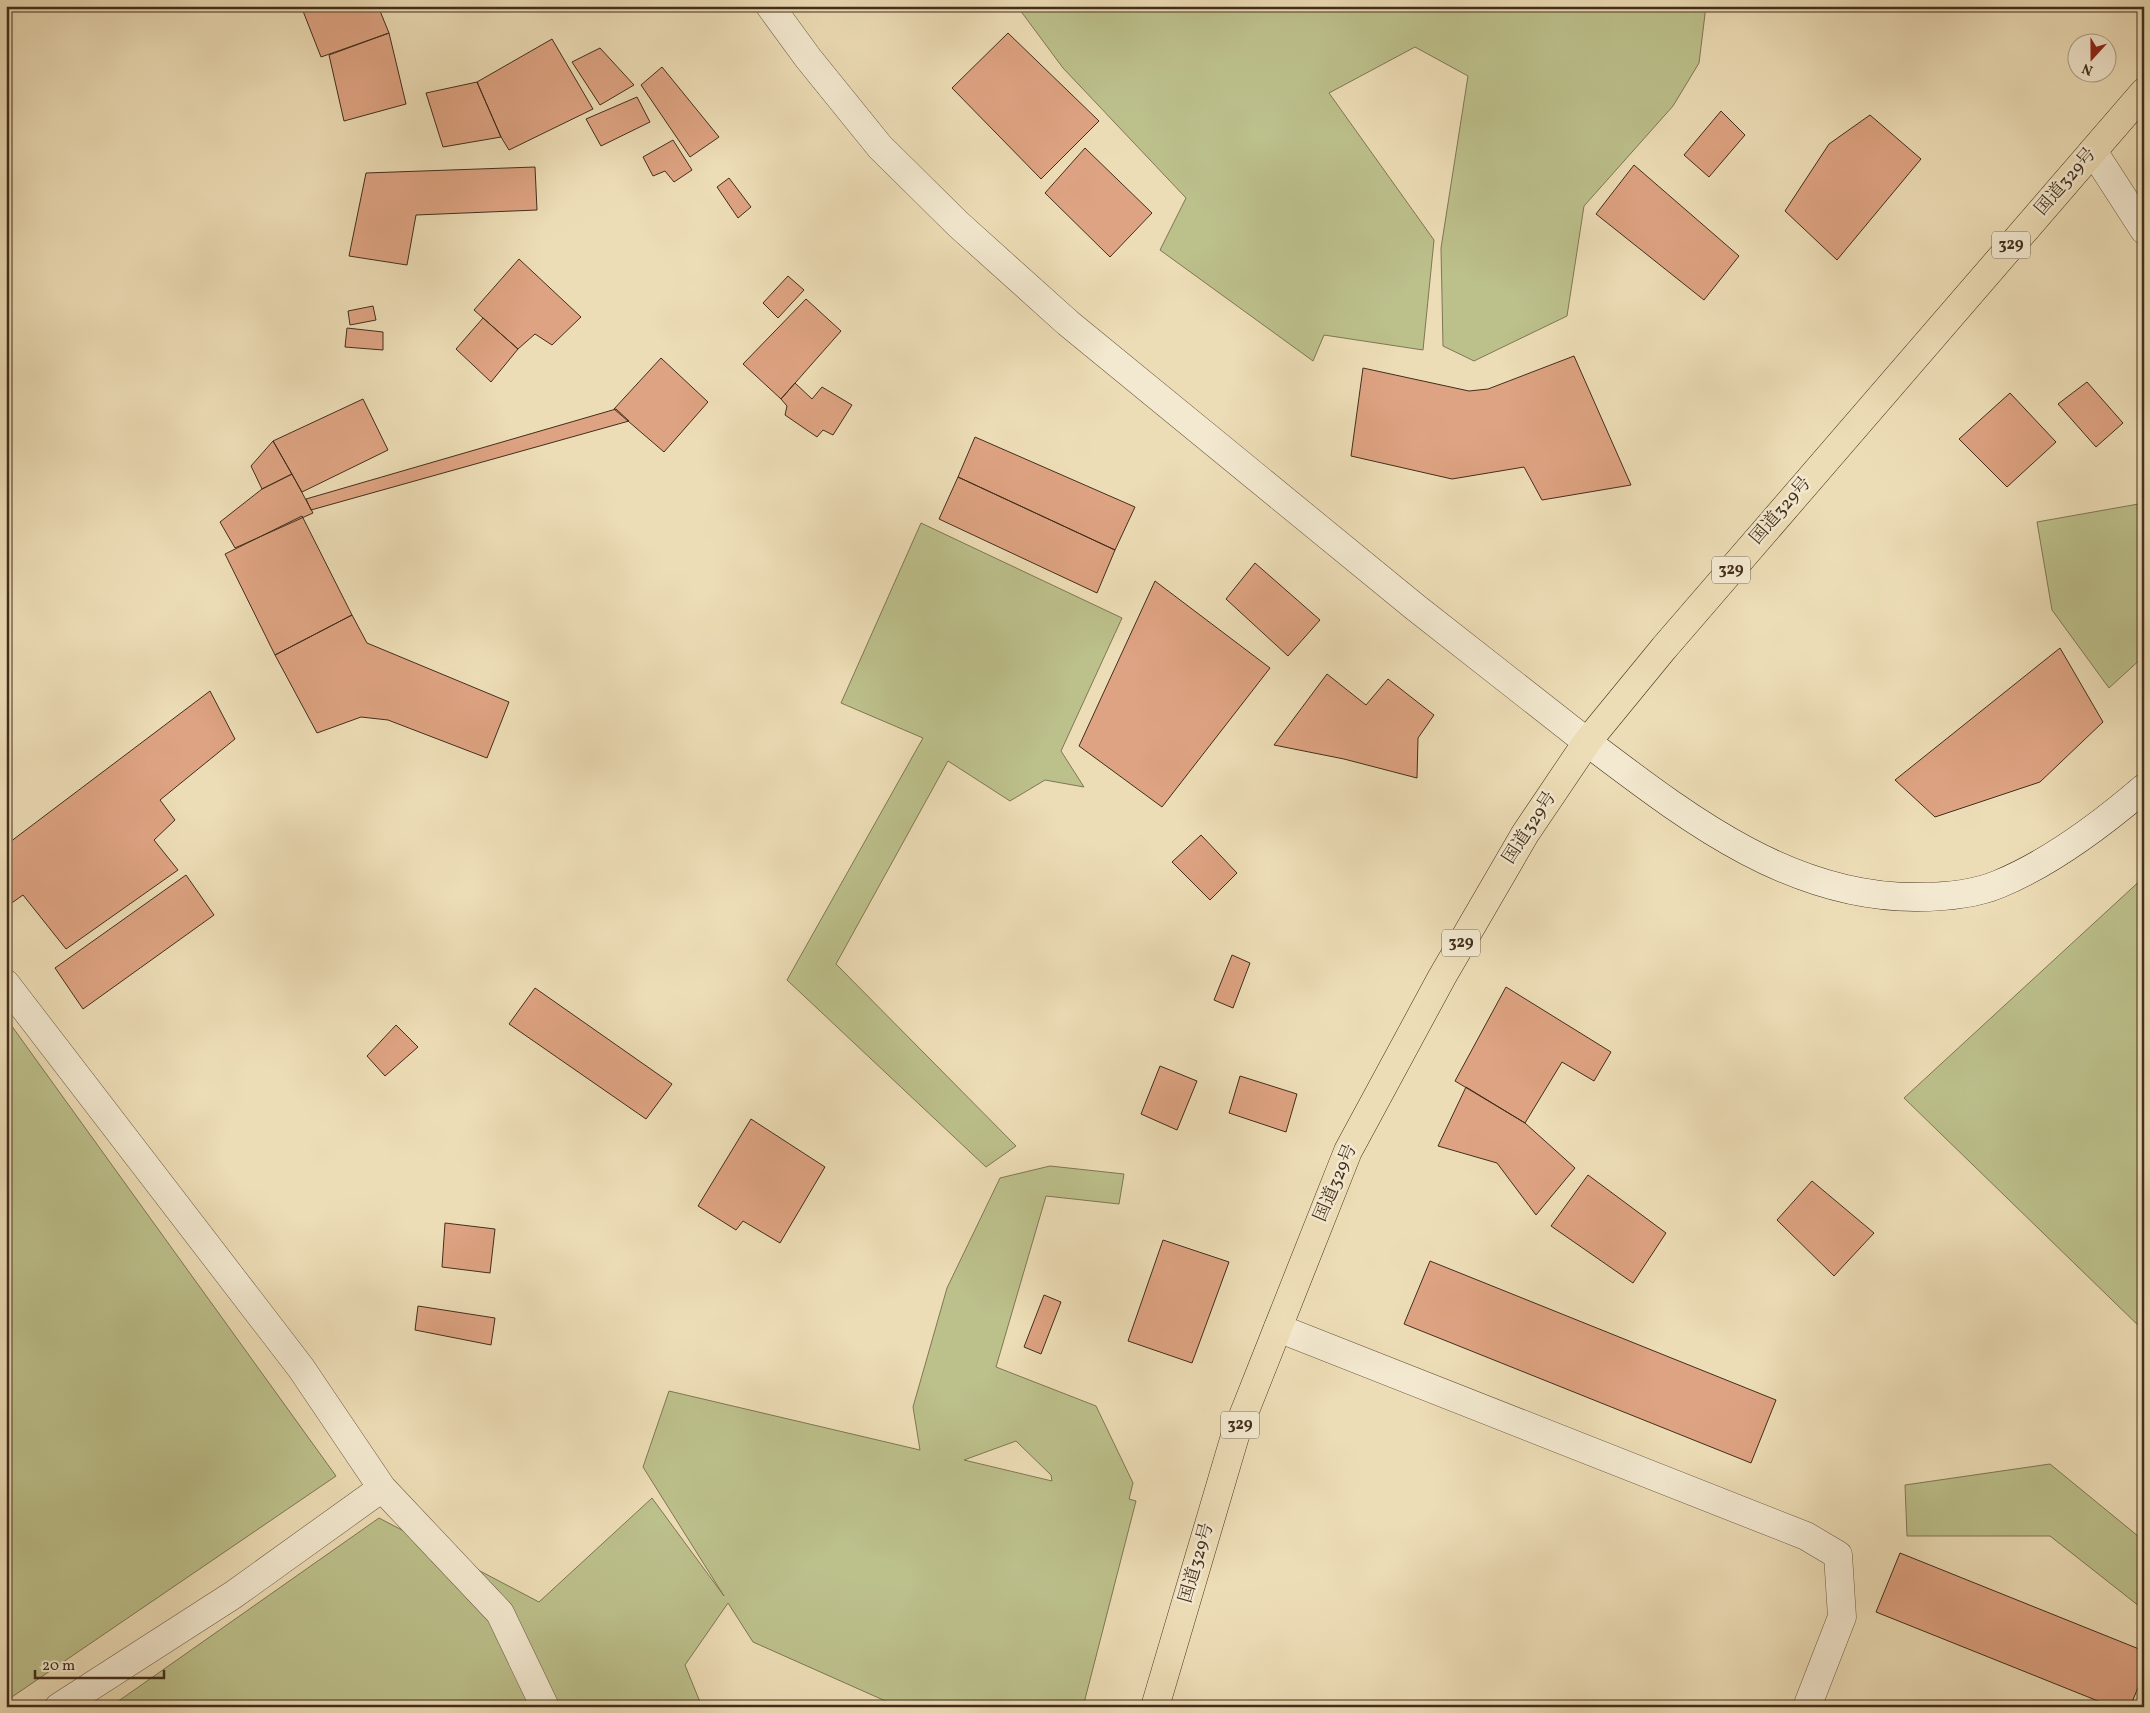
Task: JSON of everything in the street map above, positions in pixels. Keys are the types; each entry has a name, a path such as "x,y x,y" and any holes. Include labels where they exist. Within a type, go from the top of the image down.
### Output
{"highway":[{"name":"国道329号","path":"1155,1707 1235,1436 1348,1151 1442,977 1503,871 1587,742 1664,648 2144,92"}],"street":[{"path":"770,6 808,58 880,147 958,225 1068,323 1415,606 1587,742 1695,822 1740,848 1784,870 1848,890 1897,898 1942,897 1998,884 2050,857 2108,819 2144,788"},
{"path":"2093,151 2144,230"},
{"path":"6,984 301,1368 382,1488 500,1613 545,1707"},
{"path":"1278,1328 1806,1536 1838,1555 1842,1617 1807,1707"},
{"path":"59,1707 233,1595 382,1488"}],"green space":[{"path":"1017,6 1706,6 1699,63 1673,106 1584,206 1567,316 1474,361 1443,346 1441,248 1468,76 1415,47 1329,93 1434,240 1423,350 1324,335 1313,361 1160,250 1186,198 1063,68"},
{"path":"2144,503 2144,656 2109,688 2052,610 2037,522"},
{"path":"921,523 1122,618 1061,751 1084,787 1045,780 1010,801 948,761 836,964 1016,1146 986,1167 787,980 923,738 841,703"},
{"path":"2144,877 2144,1331 1904,1098"},
{"path":"6,1018 336,1476 6,1701"},
{"path":"1050,1166 1124,1174 1119,1204 1046,1196 996,1367 1096,1406 1133,1483 1129,1499 1136,1501 1083,1707 899,1707 753,1642 728,1603 685,1665 702,1707 110,1707 379,1518 539,1602 652,1498 724,1596 643,1467 669,1391 920,1450 913,1407 947,1288 1000,1178","holes":["1016,1441 1051,1475 1052,1481 964,1460"]},
{"path":"2050,1464 2144,1541 2144,1610 2050,1536 1907,1536 1905,1485"}],"building":[{"path":"301,6 378,6 389,33 321,57"},
{"path":"389,33 406,104 344,121 329,55"},
{"path":"1008,33 1099,121 1041,179 952,88"},
{"path":"552,39 593,109 509,150 501,137 477,82"},
{"path":"600,48 634,85 600,105 572,62"},
{"path":"662,67 719,137 690,157 641,85"},
{"path":"477,82 501,137 443,147 426,93"},
{"path":"637,97 650,122 601,146 586,119"},
{"path":"1721,111 1745,135 1709,177 1684,155"},
{"path":"1870,115 1921,159 1837,260 1785,211 1829,144"},
{"path":"673,140 692,170 674,182 665,171 653,176 643,157"},
{"path":"1085,148 1152,213 1110,257 1045,193"},
{"path":"1634,165 1739,256 1704,300 1596,214"},
{"path":"535,167 537,210 416,215 407,265 349,256 366,173"},
{"path":"729,178 751,207 738,218 717,187"},
{"path":"519,259 581,317 552,345 535,334 518,349 474,310"},
{"path":"788,276 804,290 778,318 763,303"},
{"path":"806,299 841,331 781,399 743,364"},
{"path":"373,306 376,320 350,325 348,311"},
{"path":"483,318 518,349 491,382 456,349"},
{"path":"347,328 383,332 383,350 345,347"},
{"path":"1574,356 1631,485 1542,500 1524,467 1452,479 1351,456 1363,368 1469,391 1488,389"},
{"path":"661,358 708,402 664,452 614,409"},
{"path":"2087,382 2123,423 2096,447 2058,404"},
{"path":"795,383 812,399 822,387 852,405 833,435 823,430 817,437 785,415 787,406 781,399"},
{"path":"2010,393 2056,442 2007,487 1959,439"},
{"path":"363,399 388,450 302,492 273,441"},
{"path":"616,409 629,421 311,510 306,499"},
{"path":"975,437 1135,507 1115,550 958,477"},
{"path":"273,441 292,474 262,489 251,466"},
{"path":"292,474 313,513 235,548 220,522 262,489"},
{"path":"958,477 1115,550 1097,593 939,519"},
{"path":"302,516 352,615 275,655 225,554"},
{"path":"1255,563 1320,620 1288,656 1226,599"},
{"path":"1155,581 1270,668 1162,807 1079,746"},
{"path":"352,615 367,643 509,702 487,758 388,720 361,717 317,733 275,655"},
{"path":"2060,648 2103,722 2040,782 1935,817 1895,780"},
{"path":"1327,674 1366,705 1388,679 1434,715 1418,738 1417,778 1344,759 1274,745"},
{"path":"210,691 235,739 160,800 175,820 154,840 178,870 66,949 23,895 6,907 6,845"},
{"path":"1201,835 1237,873 1210,900 1172,862"},
{"path":"186,875 214,915 83,1009 55,968"},
{"path":"1232,955 1250,963 1233,1008 1214,1000"},
{"path":"1506,987 1611,1052 1594,1081 1562,1062 1525,1123 1455,1081"},
{"path":"535,988 672,1084 646,1119 509,1024"},
{"path":"396,1025 418,1047 385,1076 367,1056"},
{"path":"1160,1066 1197,1081 1177,1130 1141,1114"},
{"path":"1240,1076 1297,1094 1286,1132 1229,1113"},
{"path":"1466,1087 1525,1123 1575,1168 1536,1215 1497,1163 1438,1146"},
{"path":"751,1119 825,1167 780,1243 743,1221 736,1230 698,1206"},
{"path":"1588,1175 1666,1233 1633,1283 1551,1226"},
{"path":"1812,1181 1874,1233 1834,1276 1777,1220"},
{"path":"445,1223 495,1229 490,1273 442,1267"},
{"path":"1163,1240 1229,1262 1192,1363 1128,1341"},
{"path":"1430,1261 1776,1400 1751,1463 1404,1324"},
{"path":"1044,1295 1061,1302 1041,1354 1024,1347"},
{"path":"418,1306 495,1318 491,1345 415,1330"},
{"path":"1900,1553 2144,1651 2144,1673 2130,1707 2113,1707 1876,1612"}]}
